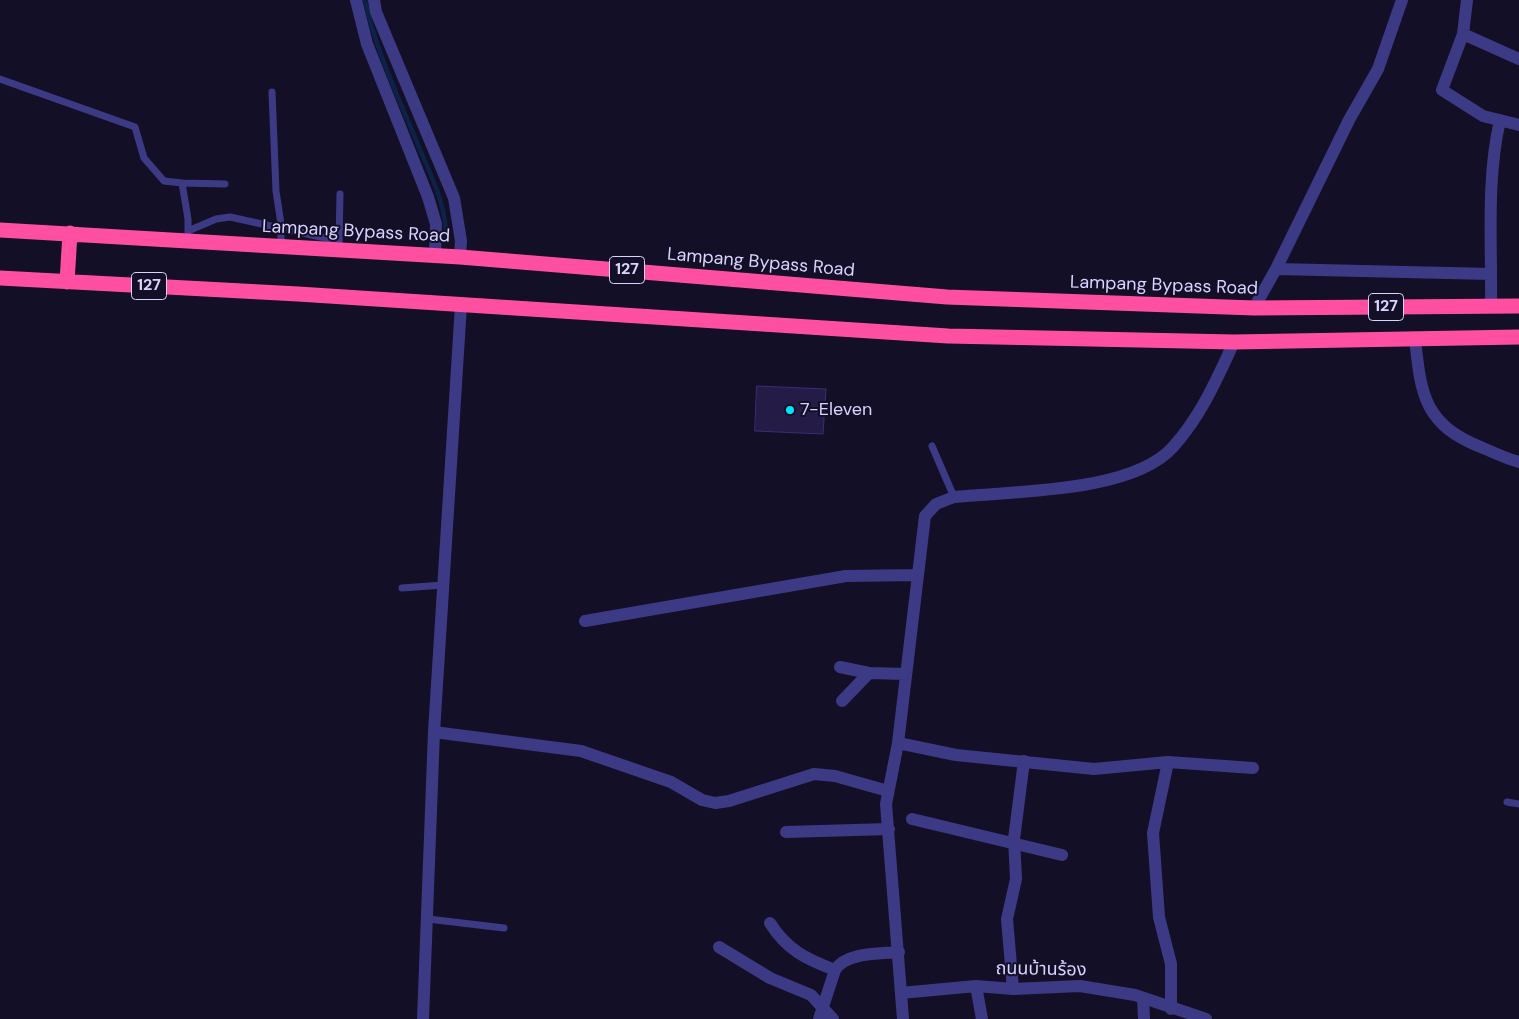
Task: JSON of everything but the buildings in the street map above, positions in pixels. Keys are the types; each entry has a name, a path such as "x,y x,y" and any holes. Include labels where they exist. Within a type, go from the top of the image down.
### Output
{"highway":[{"name":"Lampang Bypass Road","path":"0,230 188,236 281,246 339,245 435,255 947,297 1254,308 1519,306"},
{"path":"67,282 70,233"},
{"name":"127","path":"0,278 461,304 948,336 1234,342 1519,337"}],"street":[{"path":"1254,308 1276,269 1349,120 1378,69 1402,0"},
{"path":"1467,0 1463,34 1442,90 1484,116 1519,125"},
{"path":"435,255 436,224 428,197 367,44 357,6 374,6 454,198 461,241 460,257"},
{"path":"1463,34 1519,59"},
{"path":"390,102 410,94"},
{"path":"1491,307 1492,274 1489,245 1493,148 1500,120"},
{"path":"1276,269 1492,274"},
{"path":"423,1019 428,919 437,585 461,304"},
{"path":"1416,339 1420,379 1430,410 1443,426 1460,439 1519,462"},
{"path":"903,1019 886,804 898,744 925,516 936,504 954,497 1100,483 1139,472 1172,448 1204,407 1234,342"},
{"path":"585,620 846,576 917,576"},
{"path":"840,667 869,672 906,674"},
{"path":"842,701 869,672"},
{"path":"434,732 581,751 671,782 702,800 715,803 729,801 814,774 835,776 888,791"},
{"path":"898,744 956,755 1094,769 1168,762 1253,768"},
{"path":"1013,990 1006,919 1016,879 1015,845 1024,761"},
{"path":"1168,762 1153,833 1158,917 1171,964 1171,1009"},
{"path":"912,819 1062,855"},
{"path":"786,832 889,829"},
{"path":"770,923 779,938 804,958 835,970"},
{"path":"719,947 770,978 811,995 821,1013 833,1019"},
{"path":"821,1013 835,970 843,960 899,952"},
{"path":"976,986 982,1019"},
{"name":"ถนนบ้านร้อง","path":"901,993 976,986 1013,990 1080,986 1143,998 1171,1009 1206,1019"},
{"path":"1143,998 1144,1019"}],"lane":[{"path":"0,79 135,127 144,158 164,181 225,184"},
{"path":"272,92 276,190 281,228 281,246"},
{"path":"182,183 188,236 216,219 230,217 281,228 339,245 340,194"},
{"path":"932,446 954,497"},
{"path":"402,588 437,585"},
{"path":"1507,802 1519,804"},
{"path":"428,919 504,928"}],"waterway":[{"path":"365,0 382,58 442,205 446,240"}],"place":[{"name":"7-Eleven","path":"790,410"}]}
